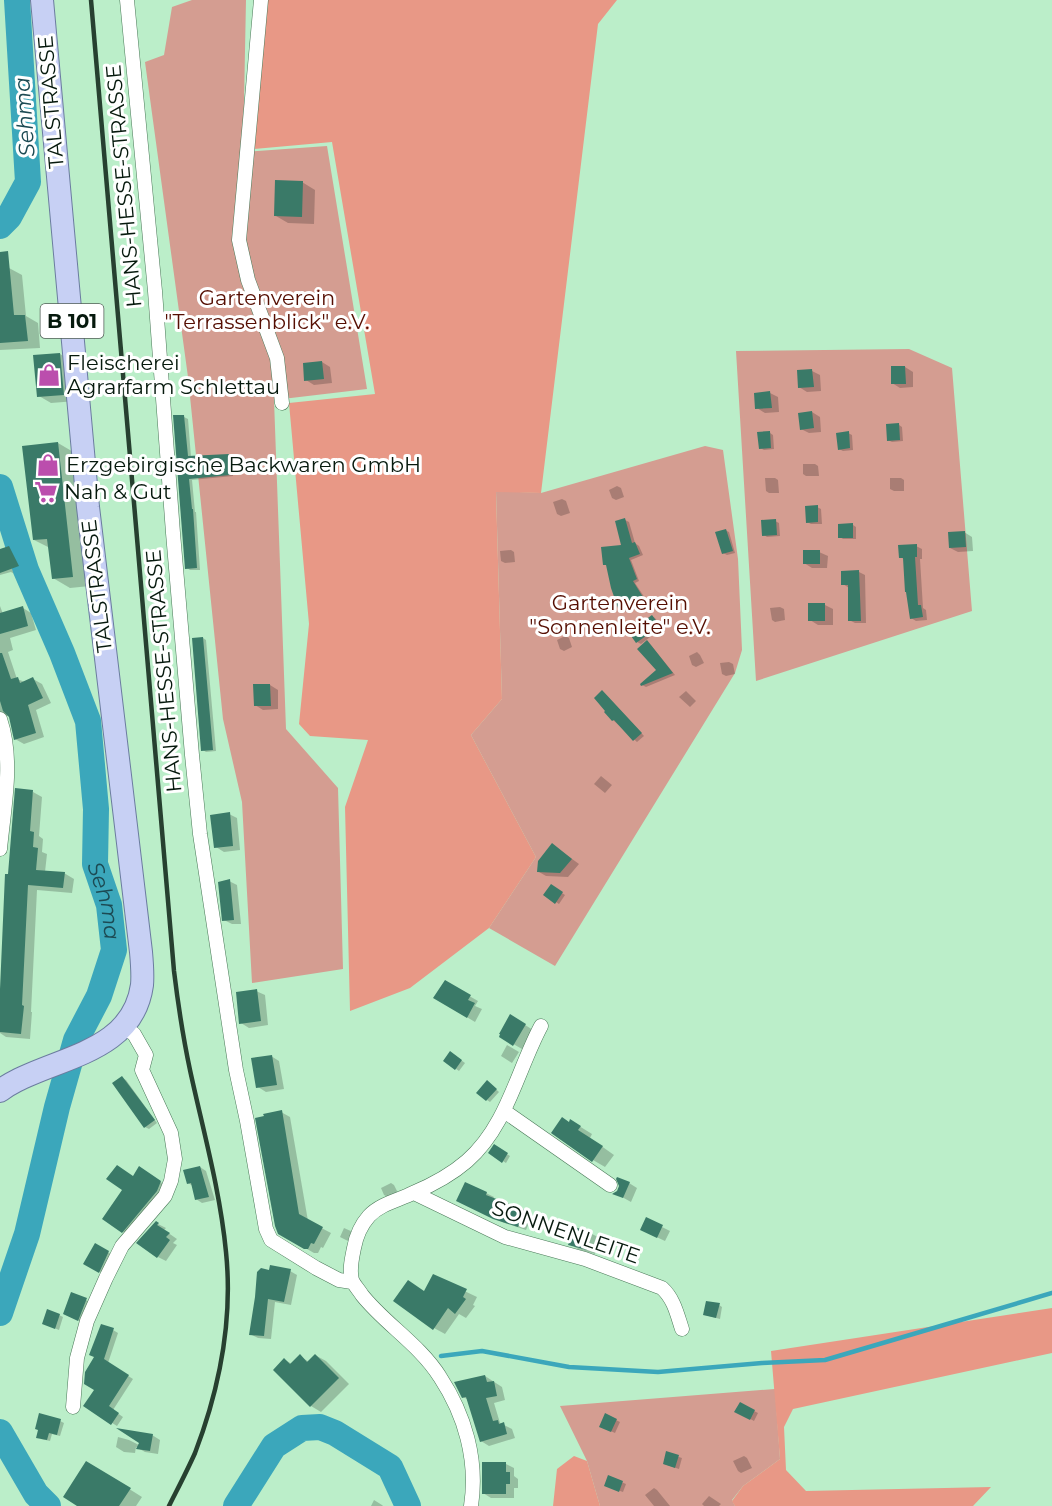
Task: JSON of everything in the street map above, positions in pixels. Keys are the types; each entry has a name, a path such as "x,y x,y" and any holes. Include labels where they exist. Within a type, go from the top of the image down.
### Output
{"main road":[{"name":"TALSTRASSE","path":"0,1091 16,1081 105,1042 123,1027 130,1017 139,999 142,984 141,952 88,507 42,0"}],"street":[{"name":"HANS-HESSE-STRASSE","path":"127,0 155,291 173,533 200,834 236,1070 266,1229 271,1240 339,1280 352,1282"},
{"path":"261,0 239,240 248,280 277,358 282,403"},
{"path":"0,719 6,748 7,780 0,849"},
{"path":"471,1506 473,1463 466,1433 452,1399 440,1375 415,1347 373,1308 352,1282 352,1257 356,1238 370,1215 381,1207 452,1173 469,1160 488,1139 504,1111 541,1026"},
{"path":"73,1407 77,1358 87,1321 122,1246 165,1196 175,1160 171,1133 142,1070 146,1055 134,1034 123,1027"},
{"path":"504,1111 610,1185"},
{"name":"SONNENLEITE","path":"414,1193 505,1237 585,1259 662,1288 673,1300 682,1329"}],"green space":[{"name":"Gartenverein \"Terrassenblick\" e.V.","path":"192,0 246,0 243,152 327,146 367,389 274,400 286,729 338,788 343,969 252,983 242,802 223,719 188,377 145,62 164,55 172,7"},
{"path":"909,349 952,368 972,611 756,681 736,351"},
{"name":"Gartenverein \"Sonnenleite\" e.V.","path":"705,446 723,450 738,559 742,650 735,673 555,966 489,928 536,857 471,735 502,699 496,491 541,493"},
{"path":"775,1389 780,1459 743,1486 732,1500 735,1506 600,1506 587,1461 560,1406"}],"shaded area":[{"path":"265,0 617,0 598,24 541,493 496,492 502,699 471,735 536,857 489,928 410,988 350,1011 345,807 368,740 310,736 299,724 309,624 289,403 375,394 332,142 253,149"},
{"path":"1052,1308 1052,1353 793,1409 784,1427 786,1470 806,1491 991,1487 973,1506 735,1506 732,1501 743,1486 780,1459 771,1351"},
{"path":"574,1456 587,1461 600,1506 553,1506 557,1469"}],"building":[{"path":"275,180 303,181 302,217 274,216"},
{"path":"8,251 14,315 25,315 28,341 0,343 0,252"},
{"name":"Fleischerei Agrarfarm Schlettau","path":"60,353 64,395 37,397 33,355"},
{"path":"322,361 324,379 304,381 303,363"},
{"path":"891,366 905,366 906,384 891,384"},
{"path":"812,369 814,387 798,388 797,370"},
{"path":"770,391 772,408 755,409 754,393"},
{"path":"812,411 814,428 800,430 798,413"},
{"path":"173,415 184,415 188,456 229,454 230,475 189,479 197,568 185,569"},
{"path":"899,423 900,440 887,441 886,424"},
{"path":"770,431 771,448 759,449 757,432"},
{"path":"849,431 850,448 838,450 836,433"},
{"name":"Nah & Gut","path":"58,442 73,577 52,579 47,539 33,540 22,446"},
{"path":"818,505 818,522 806,523 805,506"},
{"path":"625,518 632,543 635,542 640,554 629,558 637,579 633,581 646,602 619,611 606,565 603,565 601,547 621,545 615,521"},
{"path":"776,519 777,535 762,536 761,520"},
{"path":"853,523 853,538 838,538 838,524"},
{"path":"726,529 733,551 722,554 715,532"},
{"path":"965,531 966,547 949,548 948,532"},
{"path":"917,544 917,557 915,557 918,605 921,605 923,617 910,619 905,592 903,558 899,558 898,545"},
{"path":"9,546 19,566 0,573 0,549"},
{"path":"803,550 820,550 820,564 803,564"},
{"path":"859,570 861,621 848,621 848,585 841,585 841,571"},
{"path":"808,603 825,603 825,621 808,621"},
{"path":"23,606 28,626 0,634 0,613"},
{"path":"652,615 660,626 636,643 629,633"},
{"path":"203,637 213,750 201,751 192,638"},
{"path":"647,640 673,673 641,686 640,684 656,670 637,649"},
{"path":"0,653 2,653 11,679 18,677 20,683 33,677 43,698 28,705 36,733 14,740 9,717 3,711 0,701"},
{"path":"253,684 270,684 271,706 254,706"},
{"path":"602,690 642,733 633,741 614,720 612,721 594,698"},
{"path":"15,788 33,790 30,831 34,832 33,847 38,848 36,870 65,872 63,888 28,885 21,1034 0,1032 5,874 8,874"},
{"path":"230,812 233,846 214,848 210,815"},
{"path":"552,843 572,859 560,873 537,872 538,861"},
{"path":"230,879 234,920 222,921 218,882"},
{"path":"551,884 563,892 555,904 543,895"},
{"path":"445,980 471,995 468,1000 475,1003 467,1018 433,998"},
{"path":"257,989 261,1021 239,1024 236,992"},
{"path":"510,1014 526,1024 513,1046 499,1037"},
{"path":"450,1051 462,1060 455,1070 443,1061"},
{"path":"272,1055 277,1085 256,1088 251,1058"},
{"path":"122,1076 155,1120 144,1128 112,1083"},
{"path":"487,1080 497,1089 486,1101 476,1093"},
{"path":"282,1110 299,1214 323,1227 314,1244 311,1243 308,1249 278,1234 275,1226 255,1118"},
{"path":"562,1117 581,1126 578,1130 603,1146 592,1162 551,1133"},
{"path":"494,1144 508,1153 502,1163 488,1153"},
{"path":"117,1165 133,1176 139,1166 161,1181 157,1191 122,1233 102,1219 122,1190 106,1179"},
{"path":"200,1166 209,1197 195,1200 191,1183 187,1184 183,1170"},
{"path":"617,1177 630,1182 623,1198 612,1194 619,1186"},
{"path":"465,1182 487,1192 486,1195 525,1210 518,1227 493,1219 456,1201"},
{"path":"646,1217 663,1225 657,1238 640,1230"},
{"path":"156,1221 159,1223 157,1225 170,1233 166,1237 170,1240 157,1258 136,1243"},
{"path":"574,1227 592,1232 587,1250 568,1245"},
{"path":"95,1243 109,1251 99,1273 83,1264"},
{"path":"270,1265 291,1269 284,1302 268,1299 264,1336 249,1335 257,1272 261,1268 269,1270"},
{"path":"433,1274 467,1289 463,1297 466,1299 455,1314 448,1308 433,1330 393,1301 408,1280 424,1291"},
{"path":"71,1292 87,1298 78,1321 63,1314"},
{"path":"706,1301 720,1303 716,1318 703,1315"},
{"path":"47,1309 60,1314 55,1329 42,1324"},
{"path":"101,1324 114,1328 104,1359 129,1375 109,1406 119,1413 111,1425 83,1406 94,1390 84,1384 85,1372 94,1357 89,1355"},
{"path":"300,1354 307,1362 315,1354 339,1378 310,1407 273,1370 284,1358 290,1364"},
{"path":"485,1375 487,1382 494,1381 497,1396 486,1398 493,1421 498,1420 499,1424 504,1422 507,1434 480,1442 466,1397 462,1398 454,1382"},
{"path":"740,1402 755,1410 750,1420 734,1412"},
{"path":"39,1413 61,1419 57,1435 49,1433 47,1440 36,1438 38,1430 35,1429"},
{"path":"605,1413 617,1419 611,1432 599,1427"},
{"path":"116,1428 153,1434 150,1451 136,1449 139,1443"},
{"path":"666,1451 679,1455 675,1468 663,1464"},
{"path":"86,1461 131,1488 119,1506 77,1506 63,1497"},
{"path":"482,1462 506,1462 506,1472 510,1472 510,1484 506,1484 506,1494 482,1494"},
{"path":"608,1475 623,1481 619,1492 604,1486"}],"waterway":[{"name":"Sehma","path":"0,226 9,217 28,182 17,0"},
{"name":"Sehma","path":"0,487 26,570 88,721 96,809 95,864 109,905 114,950 99,996 76,1040 57,1107 27,1234 0,1313"},
{"path":"441,1356 482,1351 569,1367 658,1372 825,1360 1052,1293"},
{"name":"Sehma","path":"236,1506 274,1446 302,1428 320,1427 335,1433 390,1467 408,1506"},
{"name":"Sehma","path":"0,1432 36,1494 48,1506"}],"railway":[{"path":"91,0 174,971 187,1058 220,1206 228,1278 226,1329 211,1405 195,1453 169,1506"}],"place":[{"name":"Fleischerei Agrarfarm Schlettau","path":"49,375"},
{"name":"Erzgebirgische Backwaren GmbH","path":"48,465"},
{"name":"Nah & Gut","path":"46,492"}]}
